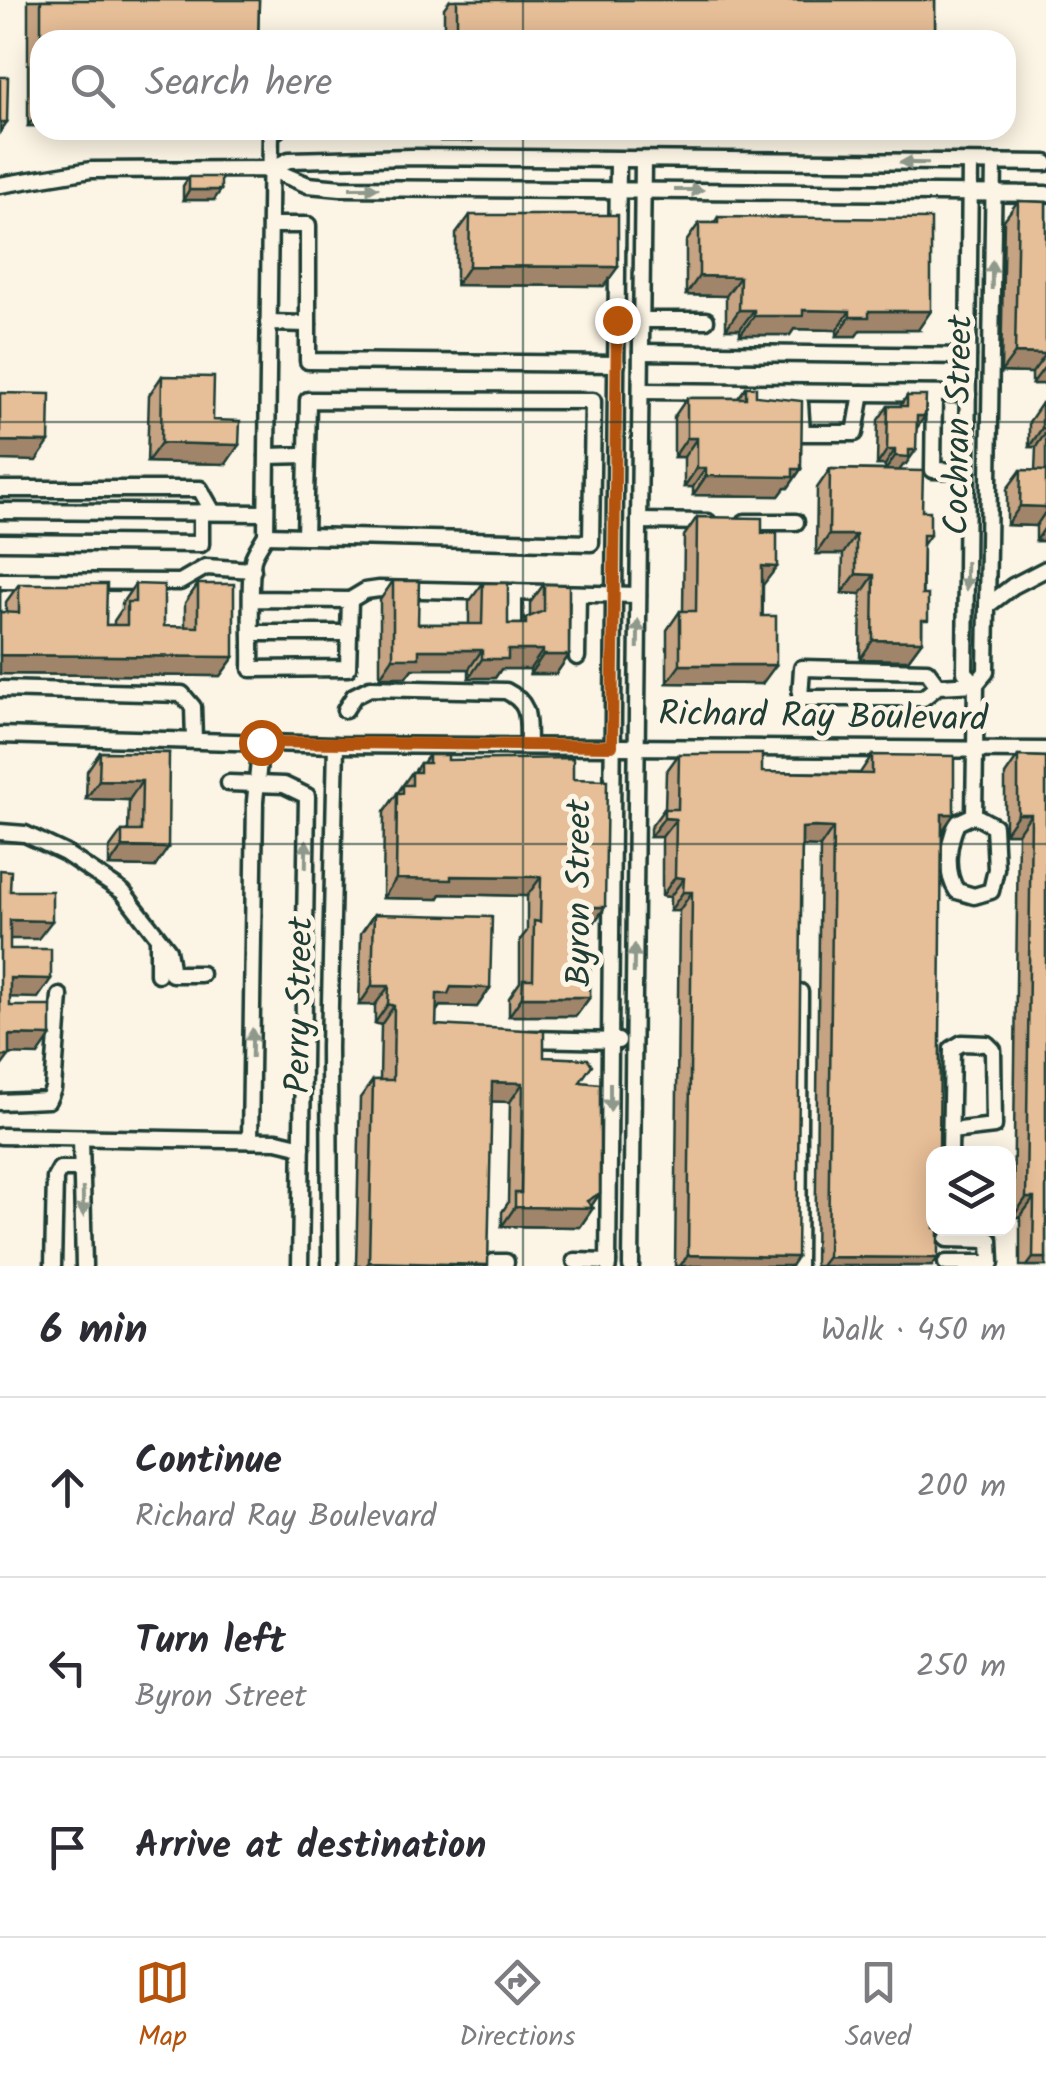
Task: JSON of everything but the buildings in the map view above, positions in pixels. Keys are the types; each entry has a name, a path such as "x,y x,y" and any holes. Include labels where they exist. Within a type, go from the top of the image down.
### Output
{"street":[{"path":"271,140 266,535 253,558 252,668 348,668 350,600"},
{"path":"270,169 289,160 412,157 1046,163"},
{"name":"Byron Street","path":"608,1259 618,160"},
{"name":"Byron Street","path":"631,1266 643,160"},
{"name":"Cochran Street","path":"970,163 965,672 976,684"},
{"name":"Cochran Street","path":"974,815 976,684 986,672 994,163"},
{"path":"0,186 91,170 270,169 308,185 342,188 1046,194"},
{"path":"270,225 308,225 308,361 616,364"},
{"path":"617,320 706,320"},
{"path":"268,323 308,324"},
{"path":"642,352 968,356"},
{"path":"641,391 968,394"},
{"path":"800,393 802,432 856,432 862,393"},
{"path":"934,394 934,470 967,471"},
{"path":"266,535 305,536 592,542 593,401 308,400 305,536"},
{"path":"267,456 307,455"},
{"path":"0,489 200,489 207,512 201,544 0,542"},
{"path":"615,506 639,513 718,522"},
{"path":"0,511 266,513"},
{"path":"737,522 796,522"},
{"path":"0,580 180,582 206,567 252,570"},
{"path":"987,606 1046,569"},
{"path":"252,599 350,600 365,591 380,589 638,595"},
{"path":"514,592 514,626"},
{"path":"577,657 578,594"},
{"path":"252,632 349,632"},
{"path":"938,686 927,671 802,668 800,698 923,698 938,686 976,684"},
{"path":"345,710 354,696 370,688 506,691 522,699 528,746"},
{"path":"0,689 182,694 193,707 194,740"},
{"name":"Richard Ray Boulevard","path":"0,735 336,744 1046,750"},
{"path":"250,1140 255,801 261,742"},
{"name":"Perry Street","path":"330,1266 329,1046 336,744"},
{"path":"229,783 284,785 307,796 300,1266"},
{"path":"974,815 994,826 996,869 990,891 974,896 957,891 950,881 950,840 957,823 974,815"},
{"path":"0,832 25,834 65,853 124,892 168,950 165,974 201,974"},
{"path":"611,904 634,904"},
{"path":"798,1266 800,973"},
{"path":"0,1102 48,1100 53,1089 60,996"},
{"path":"506,1039 633,1041"},
{"path":"950,1146 952,1050 962,1042 987,1044 993,1050 994,1126 951,1131"},
{"path":"0,1136 250,1140 302,1147"},
{"path":"81,1138 84,1266"},
{"path":"54,1266 54,1178 60,1169 82,1169"},
{"path":"948,1236 946,1265 991,1262 990,1240 962,1236"},
{"path":"575,1260 608,1259 632,1248"}],"route":[{"path":"261,742 612,746 617,320"}]}
